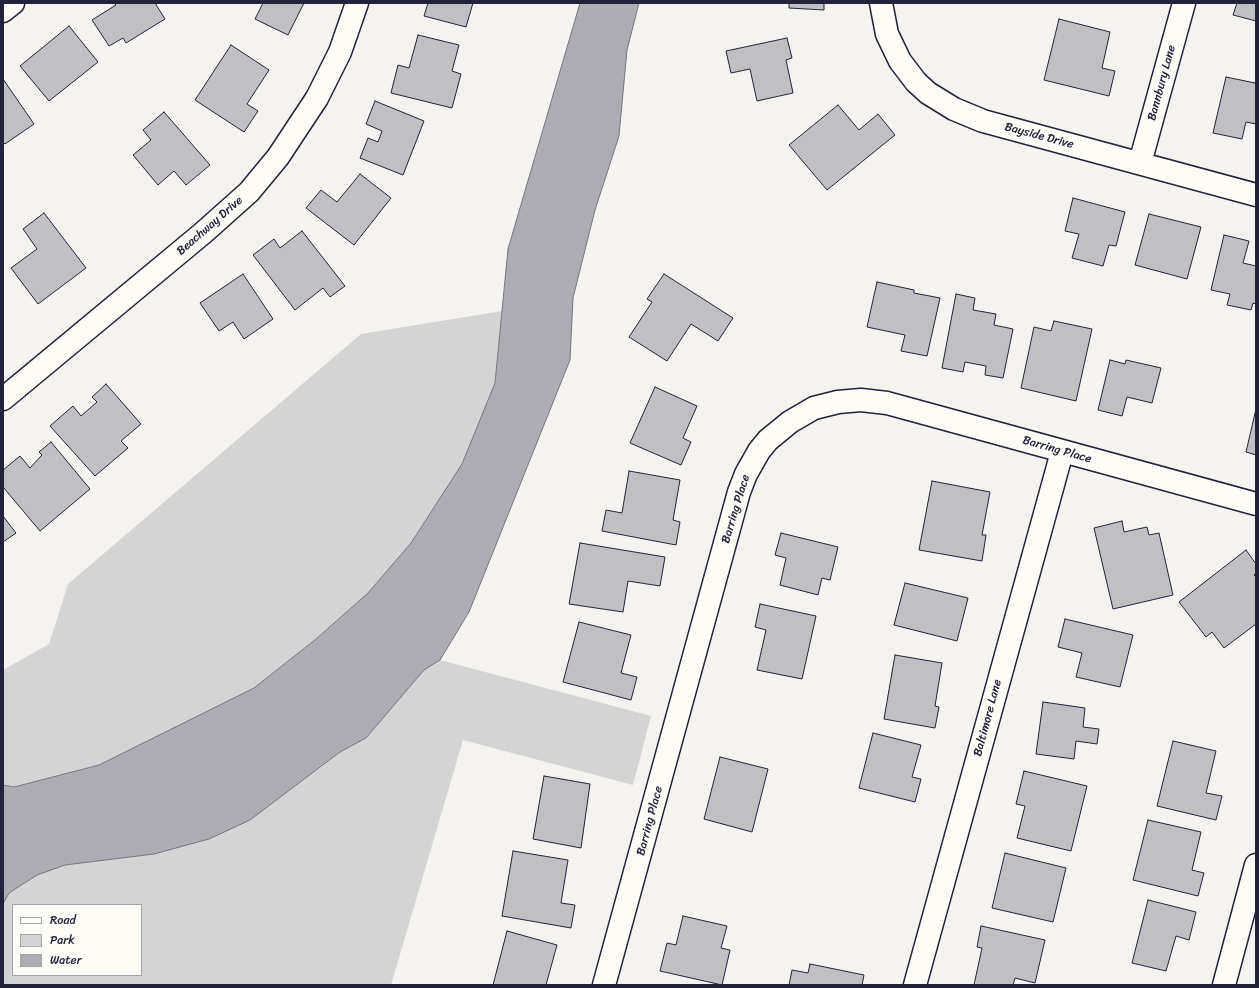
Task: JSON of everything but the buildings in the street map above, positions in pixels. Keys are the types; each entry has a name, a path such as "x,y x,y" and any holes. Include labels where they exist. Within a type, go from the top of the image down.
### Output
{"street":[{"path":"3,11 13,3"},
{"name":"Beachway Drive","path":"3,400 203,233 249,192 278,158 317,98 340,52 357,3"},
{"name":"Bayside Drive","path":"881,3 887,34 900,61 916,82 942,103 983,121 1256,195"},
{"name":"Bannbury Lane","path":"1140,163 1184,3"},
{"name":"Barring Place","path":"604,985 739,492 752,462 768,440 790,422 814,408 838,402 873,400 904,407 1062,452 1256,504"},
{"name":"Baltimore Lane","path":"914,985 1062,452"},
{"path":"1224,985 1256,865"}],"green space":[{"path":"502,311 495,383 462,464 411,543 368,593 316,639 254,688 99,765 14,787 3,785 3,670 49,644 68,584 361,334"},
{"path":"440,660 651,716 633,785 463,740 391,985 3,985 3,904 9,893 37,875 65,865 154,854 320,768 340,752 366,738 424,670"}],"water":[{"path":"580,3 639,3 627,50 619,136 595,210 573,298 570,360 469,612 440,660 424,670 366,738 340,752 250,820 209,839 154,854 65,865 37,875 9,893 3,904 3,785 14,787 99,765 254,688 316,639 368,593 411,543 462,464 495,383 508,249"}]}
